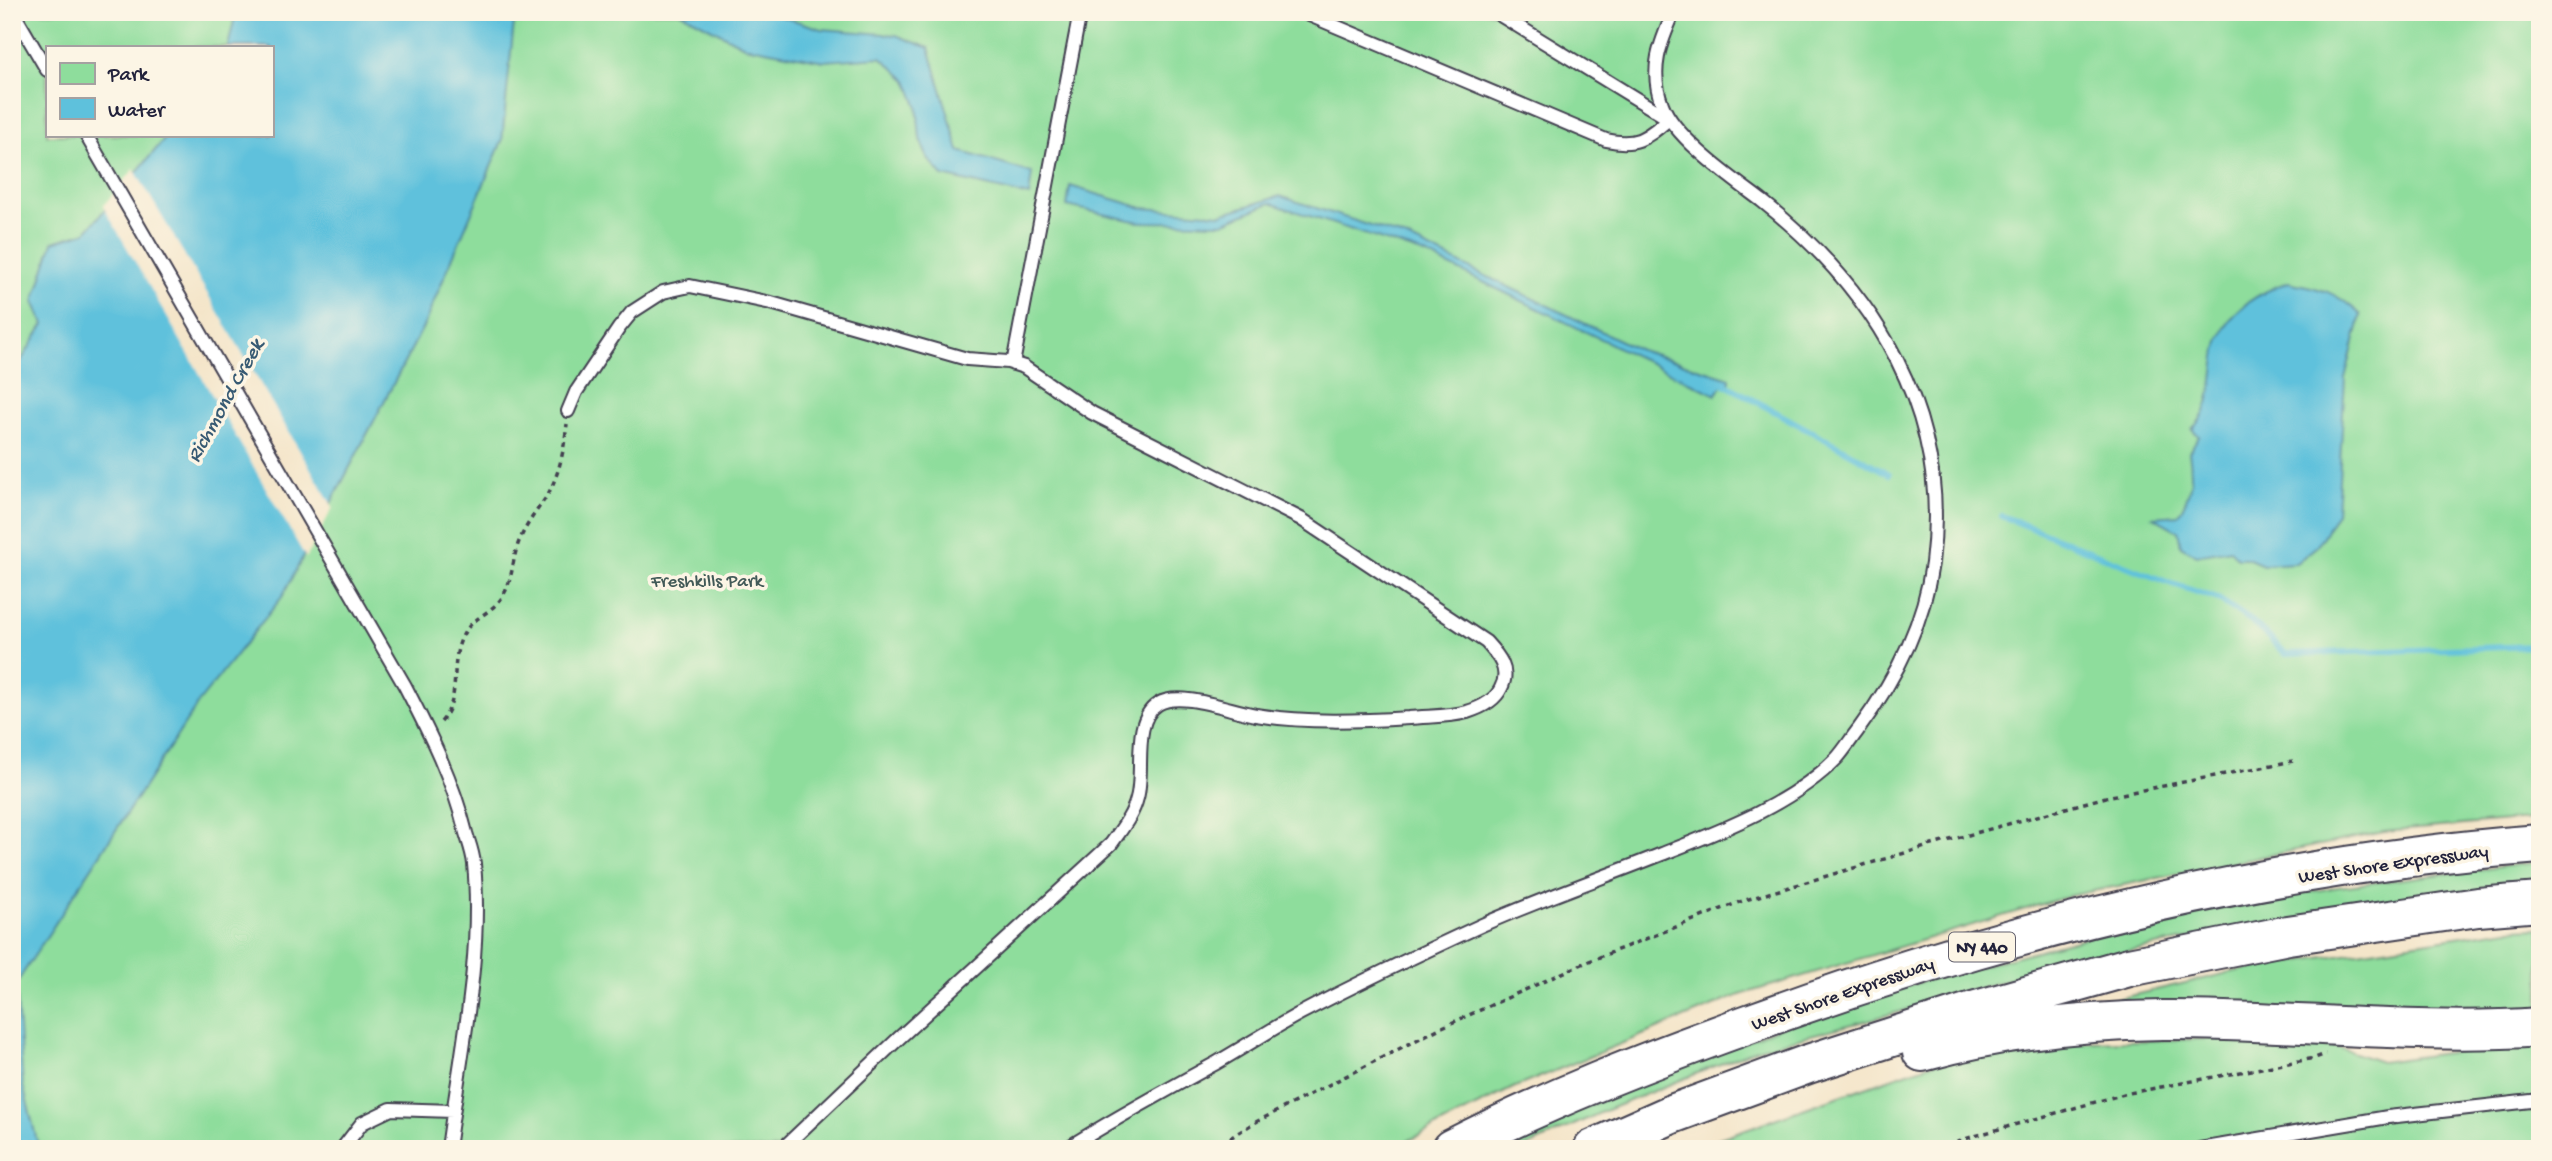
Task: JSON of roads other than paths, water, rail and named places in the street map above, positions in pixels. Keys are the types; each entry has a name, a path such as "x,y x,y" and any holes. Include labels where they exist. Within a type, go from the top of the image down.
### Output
{"highway":[{"name":"West Shore Expressway","path":"1451,1149 1500,1124 1658,1057 1794,1007 1951,955 2117,912 2286,877 2475,849 2540,844"},
{"path":"1593,1149 1672,1114 1808,1064 1973,1011 2129,967 2288,935 2478,908 2540,902"},
{"path":"1616,1149 1812,1083 1943,1046 2038,1027 2163,1020 2393,1028 2540,1027"}],"lane":[{"path":"13,12 46,68"},
{"path":"1013,364 1080,12"},
{"path":"1302,12 1606,141 1636,143 1669,119"},
{"path":"1066,1149 1297,1016 1384,972 1555,894 1698,840 1754,815 1806,782 1837,758 1877,705 1912,640 1932,561 1933,477 1926,435 1914,397 1878,325 1840,275 1791,224 1717,165 1669,119 1494,12"},
{"path":"1669,119 1661,104 1656,65 1659,44 1674,12"},
{"path":"87,136 405,686 440,754 459,807 474,862 475,914 473,967 448,1149"},
{"path":"568,411 576,392 632,312 663,292 690,286 771,303 967,359 1024,367 1092,413 1245,489 1311,526 1486,642 1498,656 1504,669 1505,679 1501,690 1493,699 1466,712 1442,716 1292,719 1257,715 1184,699 1161,702 1145,716 1137,800 1111,844 782,1149"},
{"path":"2200,1149 2388,1117 2540,1100"},
{"path":"342,1149 362,1123 390,1109 453,1111"}],"water":[{"name":"Richmond Creek","path":"236,12 515,12 502,141 424,325 282,597 201,699 16,984 23,1085 39,1149 12,1149 12,375 44,324 34,302 53,242 86,232 167,136 273,136 273,46 228,46"},
{"path":"680,12 767,12 822,29 896,35 929,48 959,151 1032,173 1029,196 943,176 928,159 920,139 917,105 907,80 881,57 824,61 744,46"},
{"path":"1070,186 1143,208 1221,214 1280,196 1407,238 1640,350 1730,378 1730,382 1723,385 1716,395 1425,254 1270,203 1223,223 1139,222 1067,206"},
{"path":"2288,282 2328,292 2361,315 2345,378 2337,513 2317,546 2296,563 2263,565 2247,558 2237,558 2230,549 2197,555 2181,546 2178,531 2153,517 2178,515 2186,500 2191,477 2189,452 2199,436 2192,429 2206,408 2218,345 2225,328 2248,303"}],"waterway":[{"path":"1721,382 1889,474"},
{"path":"2002,516 2164,581 2218,599 2253,622 2286,654 2540,646"}],"park label":[{"name":"Freshkills Park","path":"707,579"}]}
